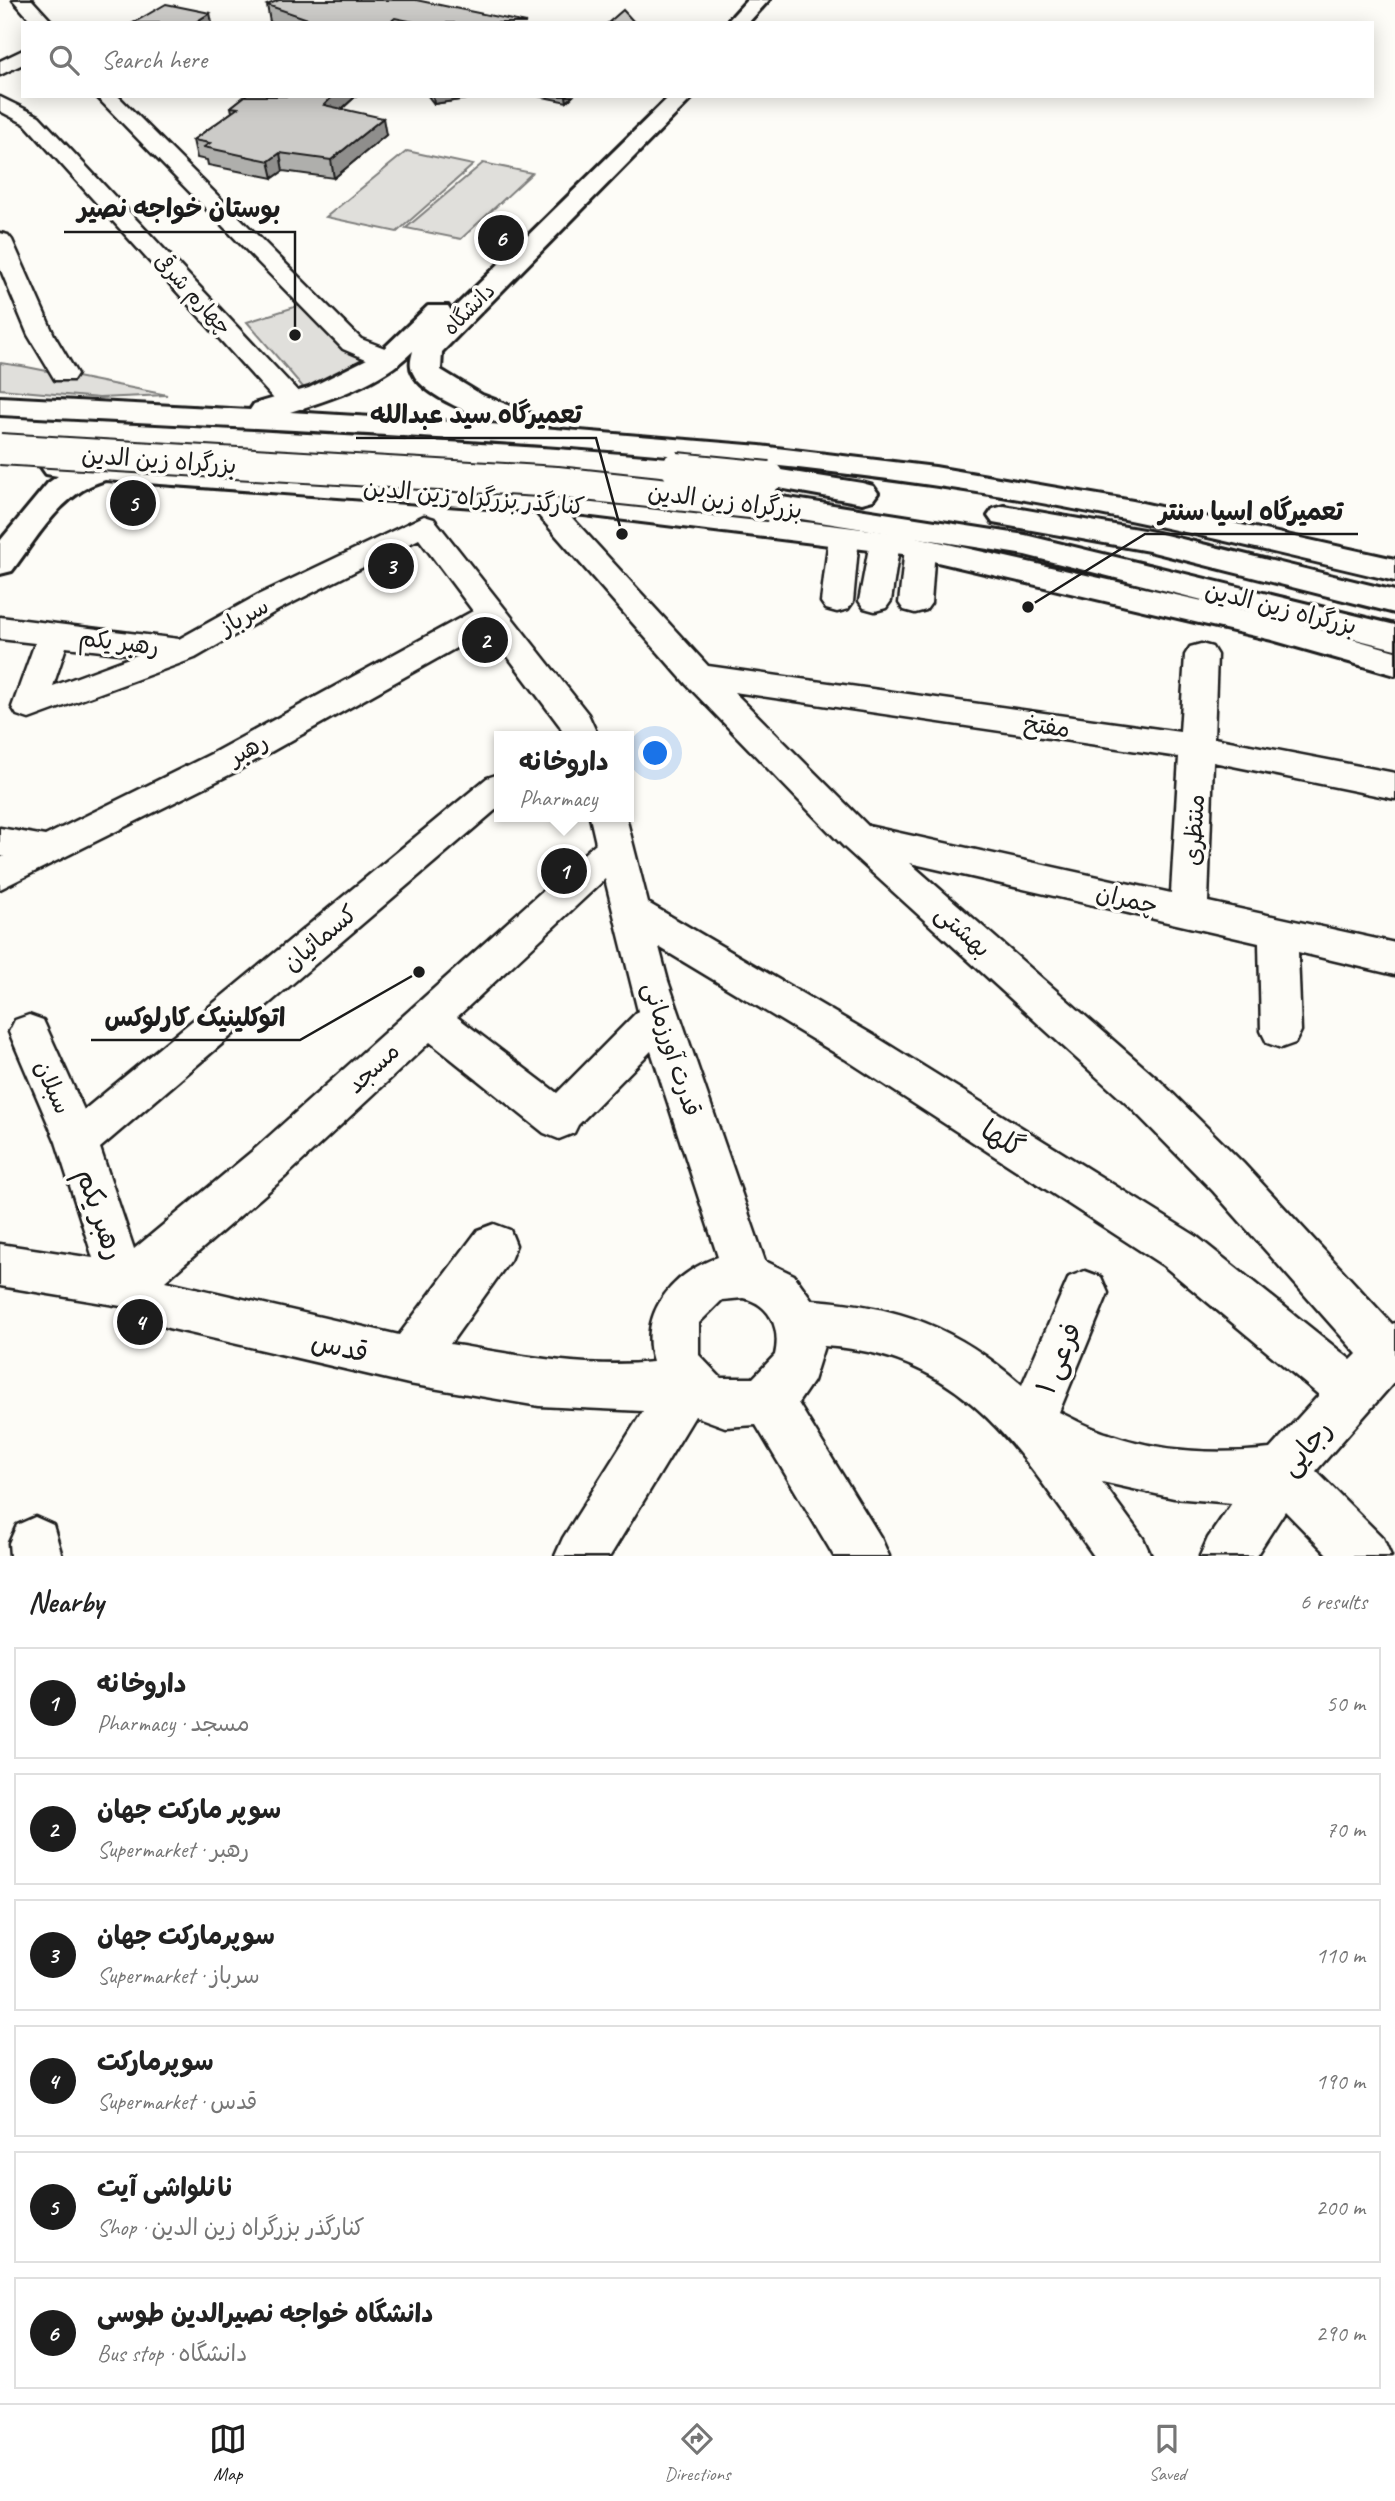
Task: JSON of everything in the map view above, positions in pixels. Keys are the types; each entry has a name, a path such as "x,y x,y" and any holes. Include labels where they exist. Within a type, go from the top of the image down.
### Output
{"main road":[{"path":"738,21 759,0"},
{"path":"759,21 780,0"},
{"name":"دانشگاه","path":"613,154 658,98"},
{"name":"دانشگاه","path":"228,419 293,403 344,383 389,359 531,234 613,154 681,98"},
{"name":"دانشگاه","path":"531,234 428,350 426,373 477,407 591,438"},
{"path":"0,406 591,438 869,467 1091,501 1395,570"},
{"name":"بزرگراه زین الدین","path":"0,422 288,443 559,458 769,491 1149,541 1395,602"},
{"path":"421,492 513,488 533,475 537,460 530,450 474,431"},
{"name":"بزرگراه زین الدین","path":"0,449 557,482 769,491 1025,545 1395,637"},
{"name":"کنارگذر بزرگراه زین الدین","path":"0,463 542,502 885,542 1274,629 1395,663"},
{"path":"0,542 44,489 47,481 41,466"},
{"path":"0,563 59,490 77,478 104,470"},
{"path":"1237,597 1395,648"}],"street":[{"path":"22,0 42,21"},
{"path":"109,98 352,344 389,359"},
{"name":"چهارم شرقی","path":"0,103 32,120 293,403"},
{"path":"0,240 41,335 64,374"},
{"path":"0,297 30,308"},
{"path":"421,492 424,525 492,614 571,731"},
{"name":"بهشتی","path":"542,502 698,676 858,838 1146,1095 1392,1350"},
{"name":"سرباز","path":"29,707 184,650 269,602 424,525"},
{"path":"837,602 844,537"},
{"path":"875,601 885,542"},
{"path":"915,603 920,548"},
{"name":"رهبر","path":"0,875 223,763 492,614"},
{"name":"رهبر یکم","path":"0,628 184,650"},
{"name":"رهبر یکم","path":"29,707 54,634"},
{"name":"منتظری","path":"1189,913 1201,655"},
{"name":"مفتخ","path":"698,676 1198,747 1395,786"},
{"name":"کسمائیان","path":"77,1142 494,791"},
{"name":"قدرت آورزمانی","path":"612,831 654,998 748,1278"},
{"name":"مسجد","path":"126,1285 271,1162 428,1017 612,831"},
{"name":"چمران","path":"858,838 1395,959"},
{"path":"0,842 46,850"},
{"name":"گلها","path":"632,912 870,1054 1180,1251 1353,1392"},
{"path":"1278,933 1280,1031"},
{"path":"428,1017 563,1115 654,998 664,955 688,944"},
{"name":"سبلان","path":"29,1031 77,1142"},
{"name":"رهبر یکم","path":"77,1142 107,1238 126,1285"},
{"path":"409,1361 494,1244"},
{"name":"قدس","path":"0,1265 126,1285 168,1306 409,1361 538,1382 630,1388 688,1382"},
{"path":"728,1277 748,1278 765,1284 780,1294 799,1322 802,1343 797,1364 785,1383 768,1397 747,1403 726,1403 705,1395 688,1382 677,1365 672,1346 673,1326 680,1308 693,1293 709,1282 728,1277"},
{"name":"فرعی ۱","path":"1030,1424 1085,1293"},
{"path":"799,1322 864,1326 925,1345 978,1378 1030,1424 1125,1556"},
{"name":"رجایی","path":"1226,1556 1282,1472 1392,1350"},
{"path":"581,1556 688,1382"},
{"path":"768,1397 863,1556"},
{"path":"1030,1424 1107,1460 1174,1473 1231,1478 1282,1472 1365,1556"}],"shaded area":[{"path":"407,151 473,165 397,232 326,217"},
{"path":"483,163 532,173 461,239 406,228"},
{"path":"304,304 376,362 308,393 247,322"},
{"path":"0,363 167,395 99,398 0,389"}],"building":[{"path":"279,0 416,0 516,21 409,21 395,18 391,21 310,21 267,5"},
{"path":"166,4 210,13 197,21 136,21"},
{"path":"623,10 633,21 610,21"},
{"path":"242,98 331,98 324,105 383,118 331,160 280,153 269,161 204,147 210,143 193,140 238,108 231,107"}],"place":[{"name":"دانشگاه خواجه نصیرالدین طوسی","path":"501,238"},
{"name":"بوستان خواجه نصیر","path":"295,335"},
{"name":"نانلواشی آیت","path":"133,503"},
{"name":"تعمیرگاه سید عبدالله","path":"622,534"},
{"name":"سوپرمارکت جهان","path":"391,566"},
{"name":"تعمیرگاه اسیا سنتر","path":"1028,607"},
{"name":"سوپر مارکت جهان","path":"485,640"},
{"name":"داروخانه","path":"564,871"},
{"name":"اتوکلینیک کارلوکس","path":"419,972"},
{"name":"سوپرمارکت","path":"140,1322"}]}
